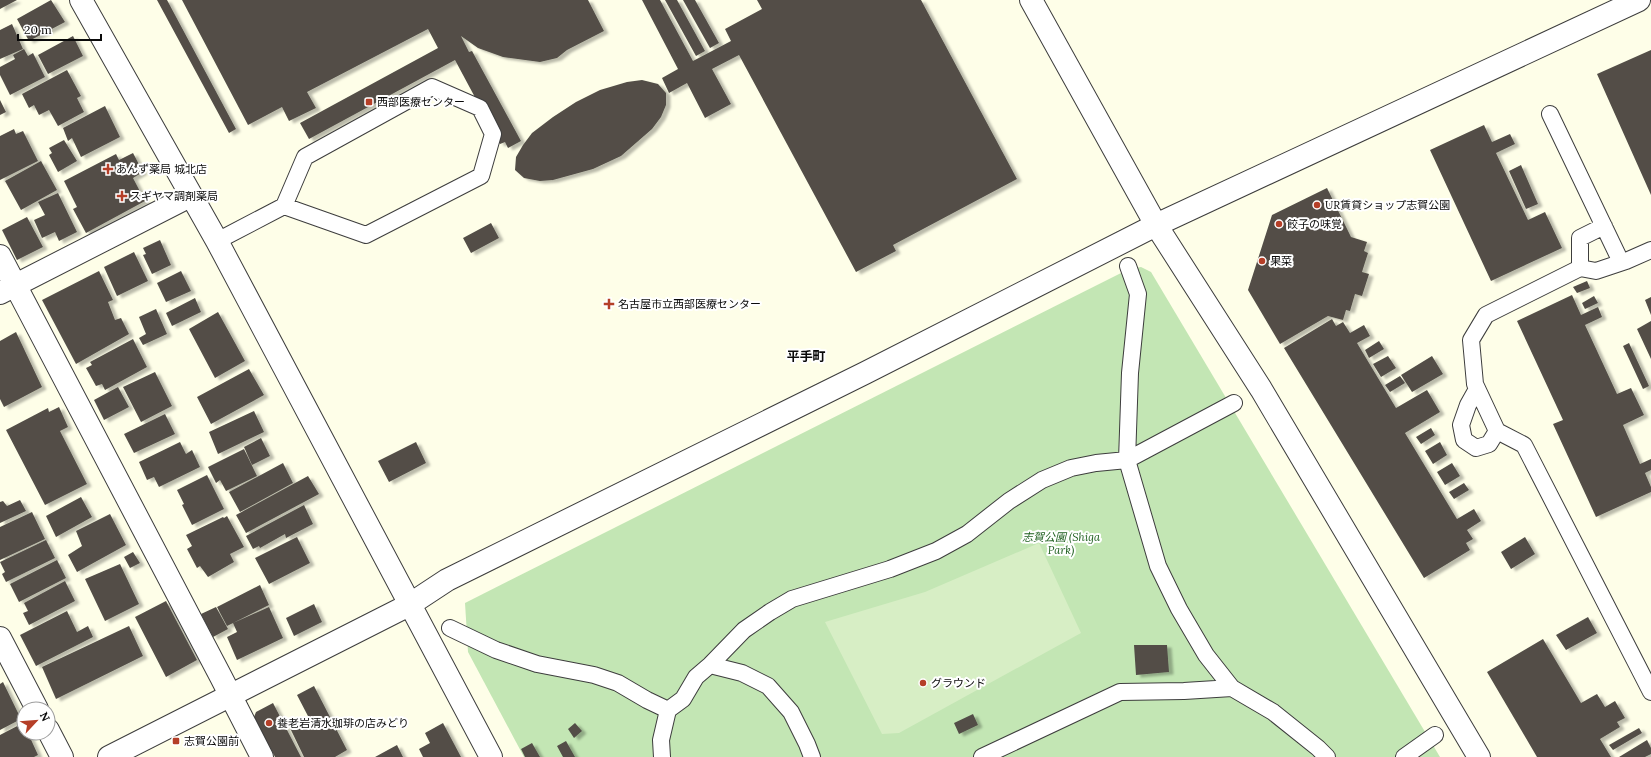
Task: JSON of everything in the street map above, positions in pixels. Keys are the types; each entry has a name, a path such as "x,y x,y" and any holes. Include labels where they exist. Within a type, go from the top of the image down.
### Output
{"street":[{"path":"81,0 112,57 154,127 190,196 217,241 491,757"},
{"path":"1031,0 1156,225 1260,389 1479,757"},
{"path":"109,757 409,605 447,580 858,376 1156,225 1639,0"},
{"path":"8,290 190,196"},
{"path":"0,256 8,290 230,695 262,757"},
{"path":"0,638 33,701"},
{"path":"54,741 62,757"}],"lane":[{"path":"217,241 284,206 305,157 432,87 480,108 493,134 481,176 366,235 284,206"},
{"path":"1550,114 1621,262"},
{"path":"1580,268 1580,238 1604,226"},
{"path":"1651,250 1596,270 1580,268 1486,315 1471,340 1475,384 1497,431 1524,445 1651,692"},
{"path":"1128,266 1138,294 1130,374 1127,460 1158,566 1179,609 1206,655 1232,688 1273,712 1327,757"},
{"path":"1477,389 1468,405 1462,424 1464,440 1476,448 1489,444 1497,431"},
{"path":"662,757 661,740 668,710 683,699 696,677 710,665 744,630 770,612 792,599 890,570 936,550 967,534 1009,501 1042,480 1071,468 1096,463 1127,460 1234,403"},
{"path":"450,628 496,650 537,664 594,675 618,683 646,700 668,710"},
{"path":"710,665 742,673 768,686 791,712 812,757"},
{"path":"982,757 1120,692 1184,692 1232,688"},
{"path":"1404,757 1435,735"}],"green space":[{"name":"志賀公園 (Shiga Park)","path":"1141,267 1151,272 1440,757 524,757 468,652 465,603 1129,269"},
{"name":"グラウンド","path":"1039,543 1081,633 899,733 882,734 825,622 925,592"}],"building":[{"path":"0,0 17,0 0,9"},
{"path":"51,0 65,22 29,41 17,19"},
{"path":"157,0 167,0 236,129 229,133"},
{"path":"182,0 588,0 604,31 567,50 557,58 540,62 503,57 478,48 461,36 469,52 472,51 521,141 508,148 505,142 500,144 455,60 309,139 300,123 438,48 428,29 307,92 316,108 289,121 282,107 248,125"},
{"path":"642,0 660,0 693,61 731,41 725,29 762,9 757,0 921,0 1017,179 893,245 896,251 856,272 739,55 712,69 731,104 705,118 687,83 669,93 662,78 678,69"},
{"path":"665,0 677,0 705,51 696,56"},
{"path":"683,0 695,0 719,43 710,48"},
{"path":"12,24 23,49 0,59 0,30"},
{"path":"73,36 83,56 48,74 38,55"},
{"path":"24,49 28,56 33,53 45,77 10,95 0,75 0,67 15,59 13,55"},
{"path":"1651,50 1651,195 1597,74"},
{"path":"67,70 81,96 77,98 84,112 58,126 49,110 39,115 34,105 29,108 22,94"},
{"path":"642,80 658,84 666,93 666,105 661,117 652,129 621,156 593,169 553,180 540,181 524,178 515,170 516,157 523,145 532,133 553,117 576,102 600,90 627,82"},
{"path":"0,100 6,112 0,115"},
{"path":"105,106 120,137 81,157 72,138 68,141 63,128"},
{"path":"1484,125 1492,142 1510,134 1515,144 1496,153 1528,220 1545,212 1562,248 1491,281 1430,150"},
{"path":"14,129 16,134 23,131 38,161 0,180 0,136"},
{"path":"64,140 77,161 58,172 49,155 52,153 49,148"},
{"path":"133,153 143,172 133,178 145,201 86,233 73,209 77,207 64,181 116,154 119,160"},
{"path":"41,161 57,190 21,210 5,181"},
{"path":"1521,165 1538,204 1526,209 1509,171"},
{"path":"1327,188 1351,237 1367,242 1364,251 1368,253 1362,272 1369,274 1362,296 1355,294 1350,311 1346,310 1343,320 1328,316 1280,344 1248,290 1272,215"},
{"path":"58,193 77,232 59,241 55,232 42,238 34,220 45,215 38,202"},
{"path":"27,217 43,247 17,260 2,230"},
{"path":"491,223 499,238 471,253 463,238"},
{"path":"160,240 171,265 152,274 143,255 146,254 143,248"},
{"path":"134,252 148,281 117,296 104,267"},
{"path":"99,271 113,300 108,302 115,320 121,318 129,334 76,364 42,300"},
{"path":"181,271 191,291 166,302 157,283"},
{"path":"1587,281 1590,288 1577,293 1573,287"},
{"path":"1572,295 1581,315 1598,307 1602,317 1585,325 1617,394 1631,388 1644,415 1623,425 1640,464 1651,459 1651,470 1645,473 1651,487 1651,492 1596,517 1553,424 1563,420 1517,321"},
{"path":"1594,296 1598,303 1585,309 1582,303"},
{"path":"1651,297 1651,315 1645,300"},
{"path":"195,298 201,312 172,326 166,313"},
{"path":"156,309 167,334 143,345 139,338 146,334 139,317"},
{"path":"218,312 245,361 215,378 189,329"},
{"path":"1332,319 1336,326 1343,322 1350,333 1364,325 1370,336 1357,343 1396,408 1427,390 1440,412 1405,433 1457,519 1474,509 1481,521 1467,530 1473,539 1466,543 1470,550 1424,578 1284,348"},
{"path":"1651,321 1651,359 1637,329"},
{"path":"16,332 42,387 4,407 0,399 0,341"},
{"path":"133,339 147,367 105,390 102,384 96,386 86,368 92,365 90,362"},
{"path":"1379,341 1384,349 1369,358 1365,350"},
{"path":"1629,343 1649,386 1643,389 1623,346"},
{"path":"1388,356 1396,368 1381,377 1373,364"},
{"path":"1432,356 1443,374 1412,392 1401,375"},
{"path":"249,369 264,395 211,424 197,397"},
{"path":"155,372 172,406 141,422 123,387"},
{"path":"1400,376 1405,383 1390,392 1385,385"},
{"path":"118,387 129,407 104,420 94,400"},
{"path":"59,407 68,427 60,431 87,484 45,505 6,430 48,408 49,412"},
{"path":"254,411 264,432 218,454 209,432"},
{"path":"165,414 175,434 134,453 124,434"},
{"path":"1431,428 1435,435 1421,444 1416,437"},
{"path":"261,438 270,456 252,465 244,447"},
{"path":"180,442 186,454 192,450 200,467 159,487 154,477 147,480 139,462"},
{"path":"416,442 426,463 389,482 378,461"},
{"path":"1440,442 1447,455 1433,464 1425,451"},
{"path":"244,449 257,476 226,491 220,480 216,483 208,467"},
{"path":"283,463 293,483 240,512 229,492"},
{"path":"1452,463 1460,476 1445,485 1437,472"},
{"path":"207,475 224,509 192,525 182,505 184,504 177,490"},
{"path":"308,476 319,494 246,533 236,515"},
{"path":"1464,483 1469,490 1454,499 1449,492"},
{"path":"81,497 92,517 56,537 46,516"},
{"path":"20,500 26,511 0,523 0,502 3,501 7,506"},
{"path":"304,505 313,524 286,538 285,534 260,548 259,546 253,549 246,536"},
{"path":"32,512 45,539 0,560 0,527"},
{"path":"110,514 126,545 77,572 68,555 82,546 76,531"},
{"path":"227,516 244,547 230,554 234,562 208,577 200,566 197,568 187,549 192,546 186,535"},
{"path":"297,537 310,563 269,584 255,558"},
{"path":"1525,537 1535,554 1511,569 1501,552"},
{"path":"46,540 55,558 6,582 2,574 5,572 0,562"},
{"path":"133,552 140,563 130,568 124,557"},
{"path":"57,560 66,578 19,602 10,584"},
{"path":"120,564 139,604 105,621 85,579"},
{"path":"65,581 75,601 29,625 23,613 28,611 24,603"},
{"path":"260,585 269,605 227,626 217,607"},
{"path":"166,601 197,660 166,677 135,617"},
{"path":"314,604 322,622 294,636 286,618"},
{"path":"216,607 228,629 213,637 201,614"},
{"path":"269,607 283,638 237,660 227,637 237,632 233,623"},
{"path":"67,611 77,632 88,626 93,637 36,666 20,635"},
{"path":"1588,617 1597,633 1566,650 1556,635"},
{"path":"129,626 143,656 56,699 42,667"},
{"path":"1543,639 1581,703 1597,694 1605,707 1615,701 1625,718 1617,722 1620,727 1600,739 1611,757 1537,757 1487,672"},
{"path":"1134,645 1167,645 1169,672 1136,675"},
{"path":"3,682 16,709 16,722 0,730 0,684"},
{"path":"314,686 347,750 335,757 304,757 290,728 309,718 297,695"},
{"path":"273,703 301,757 275,757 254,717 256,712"},
{"path":"973,714 978,725 959,734 954,723"},
{"path":"443,723 461,757 423,757 419,749 430,743 425,733"},
{"path":"575,723 582,731 574,738 568,729"},
{"path":"16,727 16,741 32,741 38,755 34,757 0,757 0,735"},
{"path":"1639,728 1642,733 1613,750 1609,745"},
{"path":"1647,740 1651,748 1651,754 1645,757 1619,757"},
{"path":"566,741 575,757 563,757 557,746"},
{"path":"532,743 540,757 525,757 521,749"},
{"path":"397,745 403,757 375,757"}],"place":[{"name":"西部医療センター","path":"369,102"},
{"name":"あんず薬局 城北店","path":"108,169"},
{"name":"スギヤマ調剤薬局","path":"122,196"},
{"name":"UR賃貸ショップ志賀公園","path":"1317,205"},
{"name":"餃子の味覚","path":"1279,224"},
{"name":"果菜","path":"1262,261"},
{"name":"名古屋市立西部医療センター","path":"609,304"},
{"name":"グラウンド","path":"923,683"},
{"name":"養老岩清水珈琲の店みどり","path":"269,723"},
{"name":"志賀公園前","path":"176,741"}],"district":[{"name":"平手町","path":"806,356"}]}
